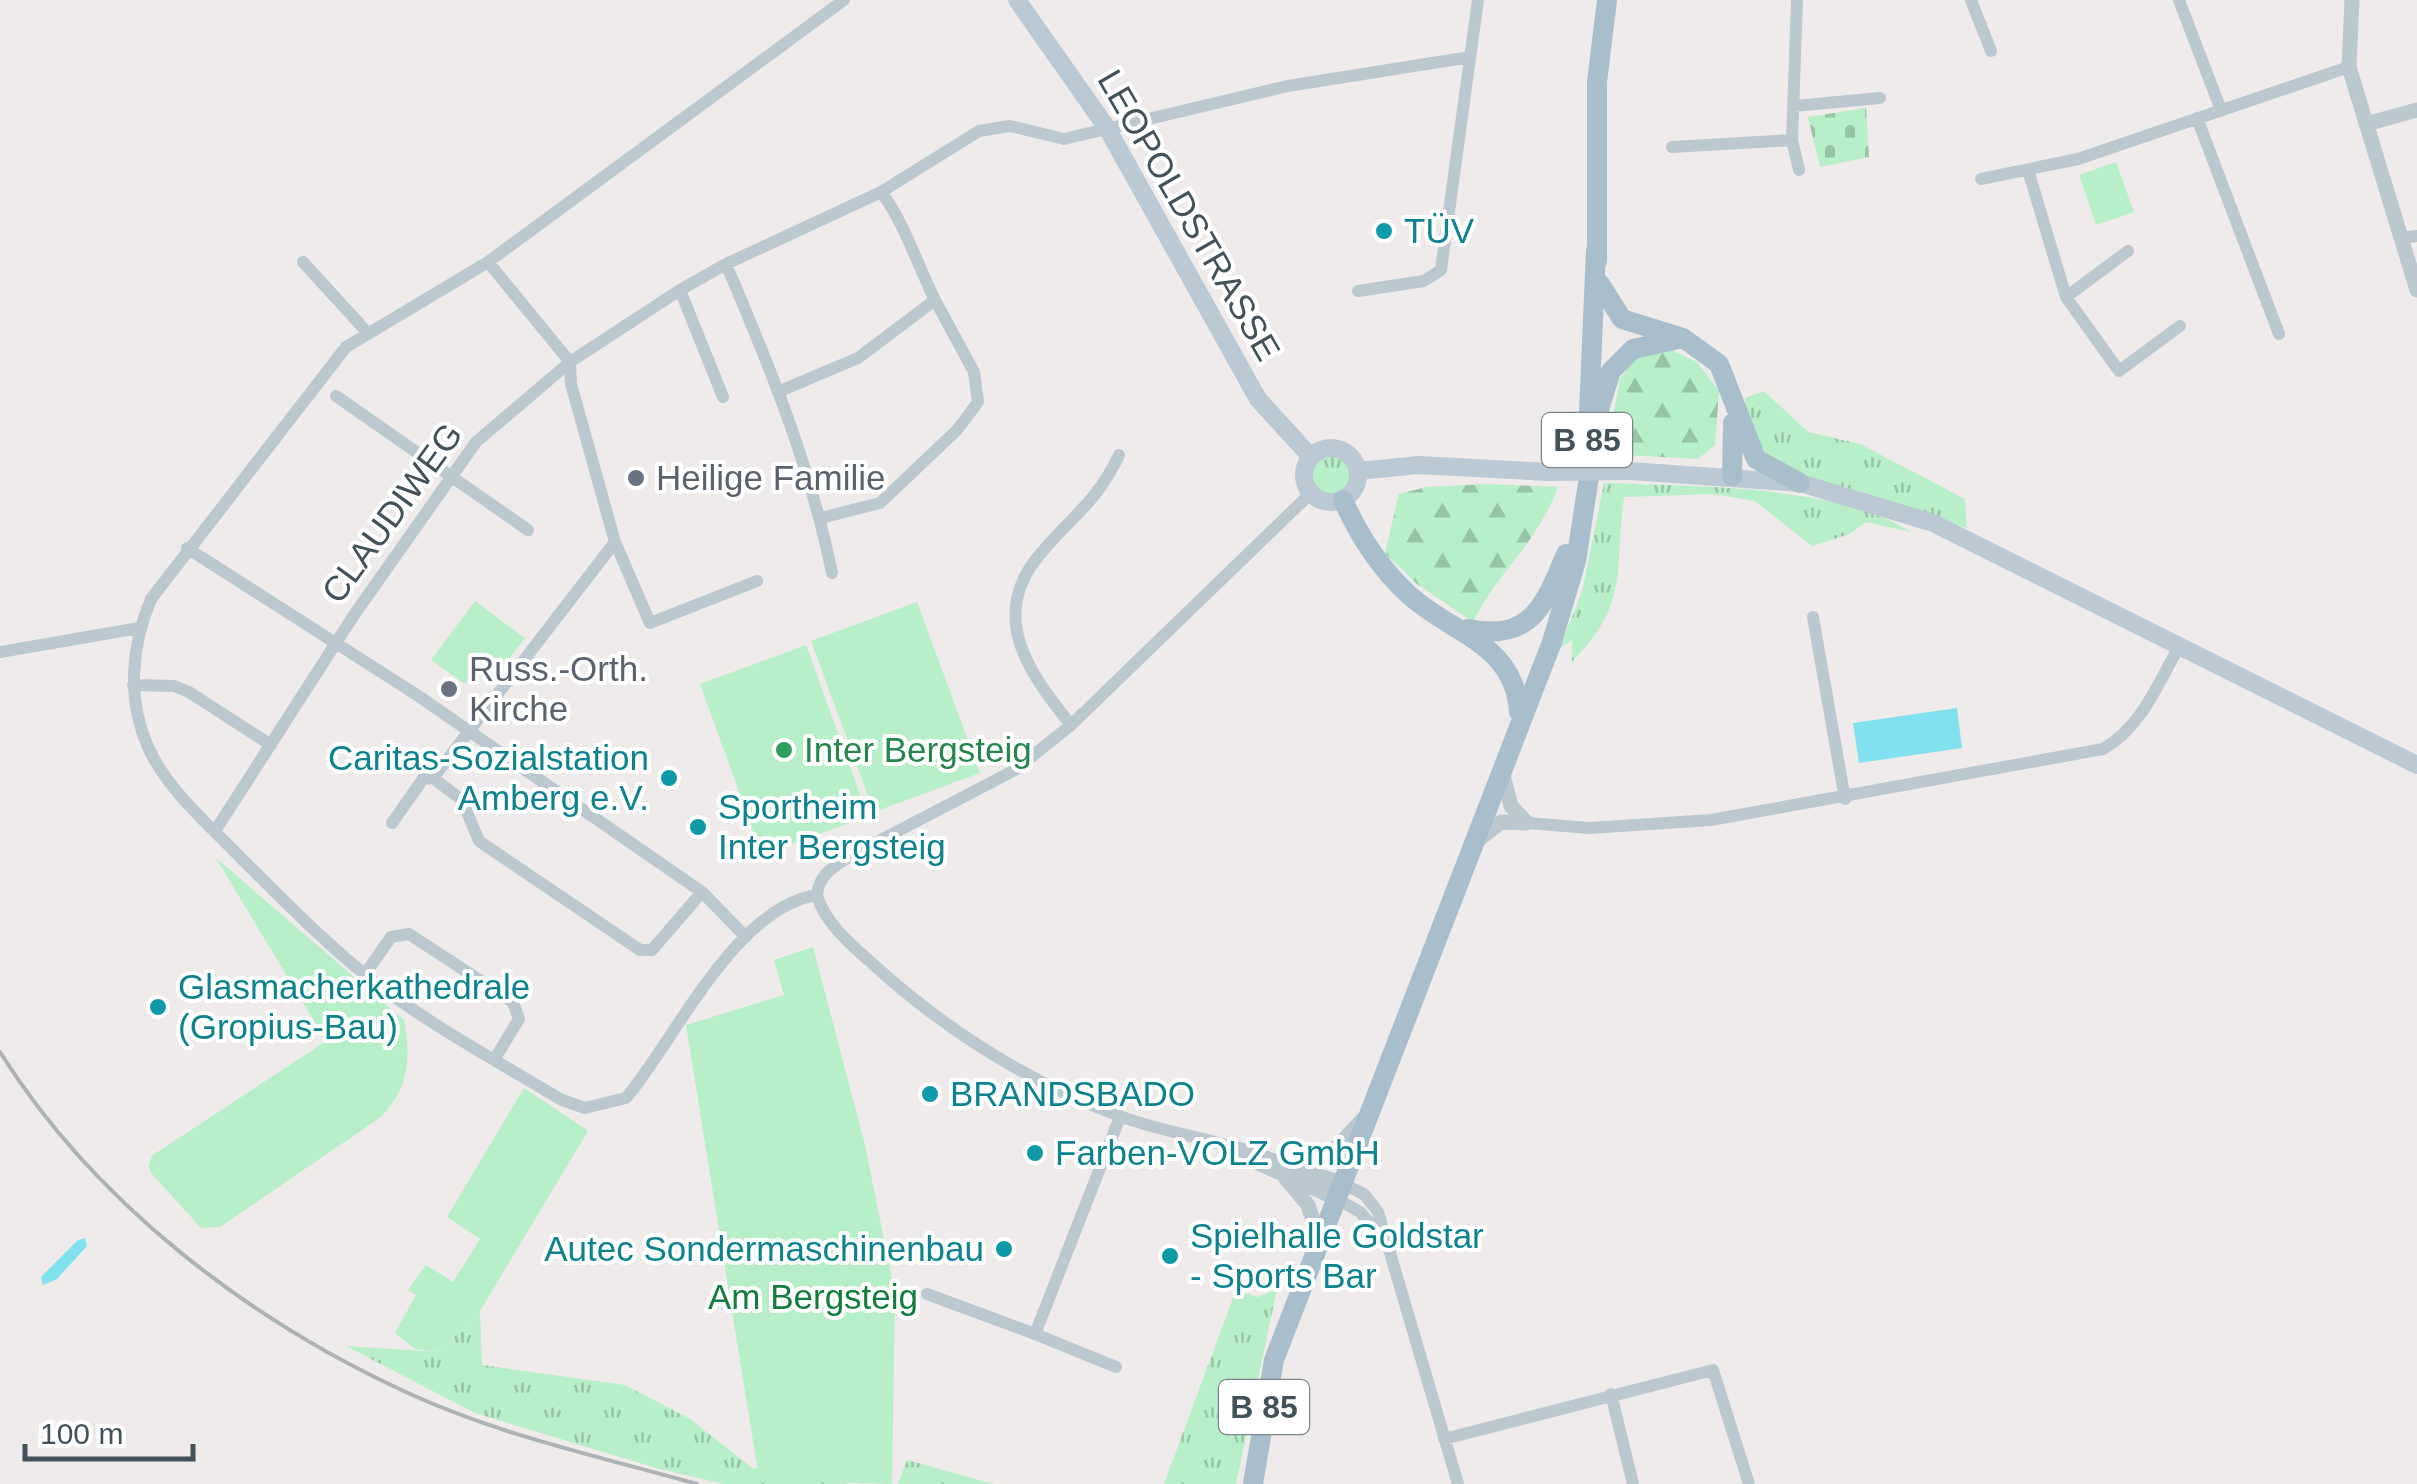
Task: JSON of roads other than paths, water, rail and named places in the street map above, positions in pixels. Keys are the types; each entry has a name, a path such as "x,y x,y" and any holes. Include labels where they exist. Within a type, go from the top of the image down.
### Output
{"main road":[{"name":"LEOPOLDSTRASSE","path":"1017,0 1107,128 1258,400 1311,457"},
{"name":"B 85","path":"1504,762 1546,639 1571,543 1589,417 1596,250 1597,82 1606,0"},
{"name":"B 85","path":"1254,1484 1274,1360 1552,642 1576,561 1594,438 1600,284 1596,250"},
{"path":"1600,284 1622,320 1683,338 1719,364 1756,459 1800,483"},
{"path":"1594,438 1605,387 1621,358 1644,344 1683,338"},
{"path":"1732,476 1734,408"},
{"path":"1337,448 1352,458 1358,471 1357,484 1342,500 1330,502 1311,493 1304,471 1320,450 1337,448"},
{"path":"1358,471 1419,465 1548,472 1630,471 1800,483 1933,523 2417,765"},
{"path":"1342,500 1363,541 1390,576 1432,613 1500,659 1516,690 1519,712"},
{"path":"1456,627 1497,633 1516,629 1535,615 1571,543"}],"street":[{"path":"817,895 791,902 746,937 670,1031 626,1098 611,1105 584,1108 562,1100 494,1060 365,974 299,916 162,772 140,724 133,686 138,628 150,600 346,346 488,262 844,0"},
{"path":"1358,290 1424,281 1440,270 1478,0"},
{"path":"1797,0 1792,140 1799,170"},
{"path":"1971,0 1991,51"},
{"path":"2179,0 2221,110"},
{"path":"2352,0 2349,67 2409,237 2417,290"},
{"name":"CLAUDIWEG","path":"214,831 334,645 476,442 570,362 680,290 726,264 881,192 979,131 1010,126 1052,139 1288,86 1470,57"},
{"path":"1981,178 2078,159 2349,67"},
{"path":"1794,106 1880,98"},
{"path":"2366,124 2417,110"},
{"path":"2197,118 2279,334"},
{"path":"1672,147 1792,140"},
{"path":"2028,170 2066,298 2118,372 2180,326"},
{"path":"821,518 880,504 957,430 978,402 974,372 901,232 886,216 881,192"},
{"path":"2066,298 2128,251"},
{"path":"303,262 366,331"},
{"path":"488,262 570,362 571,384 615,542 650,622 756,581"},
{"path":"726,264 780,391 821,518 832,573"},
{"path":"680,290 723,397"},
{"path":"780,391 858,358 935,300"},
{"path":"336,396 528,530"},
{"path":"1071,725 1027,668 1020,652 1016,610 1020,589 1040,554 1098,496 1119,455"},
{"path":"1311,493 1071,725 1015,770 850,856 818,882 817,895 824,912 861,954 957,1033 1009,1066 1120,1117 1296,1166 1338,1191"},
{"path":"837,514 844,532"},
{"path":"433,778 615,542"},
{"path":"187,548 468,730 702,892 746,937"},
{"path":"1813,617 1845,799"},
{"path":"0,652 138,628"},
{"path":"1467,858 1492,826 1527,822 1590,828 1657,825 1845,799 2103,749 2122,738 2135,723 2180,645"},
{"path":"133,686 174,686 189,692 271,744"},
{"path":"1504,762 1506,795 1527,822"},
{"path":"392,824 423,778 433,778 462,800 479,841 640,950 652,950 702,892"},
{"path":"365,974 391,937 409,934 512,1002 520,1020 494,1060"},
{"path":"1296,1166 1336,1148 1367,1114"},
{"path":"1035,1334 1120,1117"},
{"path":"1228,1146 1280,1173 1374,1204 1458,1484"},
{"path":"1280,1173 1308,1205 1319,1238"},
{"path":"927,1294 1116,1366"},
{"path":"1444,1439 1713,1370 1749,1484"},
{"path":"1611,1394 1633,1484"}],"water":[{"path":"1957,708 1962,748 1859,763 1853,723"},
{"path":"85,1238 87,1246 57,1279 43,1285 41,1277 78,1240"}],"railway":[{"path":"0,1052 38,1107 128,1207 233,1293 290,1330 348,1364 443,1408 551,1444 697,1484"}],"place":[{"name":"TÜV","path":"1384,231"},
{"name":"Heilige Familie","path":"636,478"},
{"name":"Russ.-Orth. Kirche","path":"449,689"},
{"name":"Inter Bergsteig","path":"784,750"},
{"name":"Caritas-Sozialstation Amberg e.V.","path":"669,778"},
{"name":"Sportheim Inter Bergsteig","path":"698,827"},
{"name":"Glasmacherkathedrale (Gropius-Bau)","path":"158,1007"},
{"name":"BRANDSBADO","path":"930,1094"},
{"name":"Farben-VOLZ GmbH","path":"1035,1153"},
{"name":"Autec Sondermaschinenbau","path":"1004,1249"},
{"name":"Spielhalle Goldstar - Sports Bar","path":"1170,1256"}],"park label":[{"name":"Am Bergsteig","path":"813,1297"}]}
